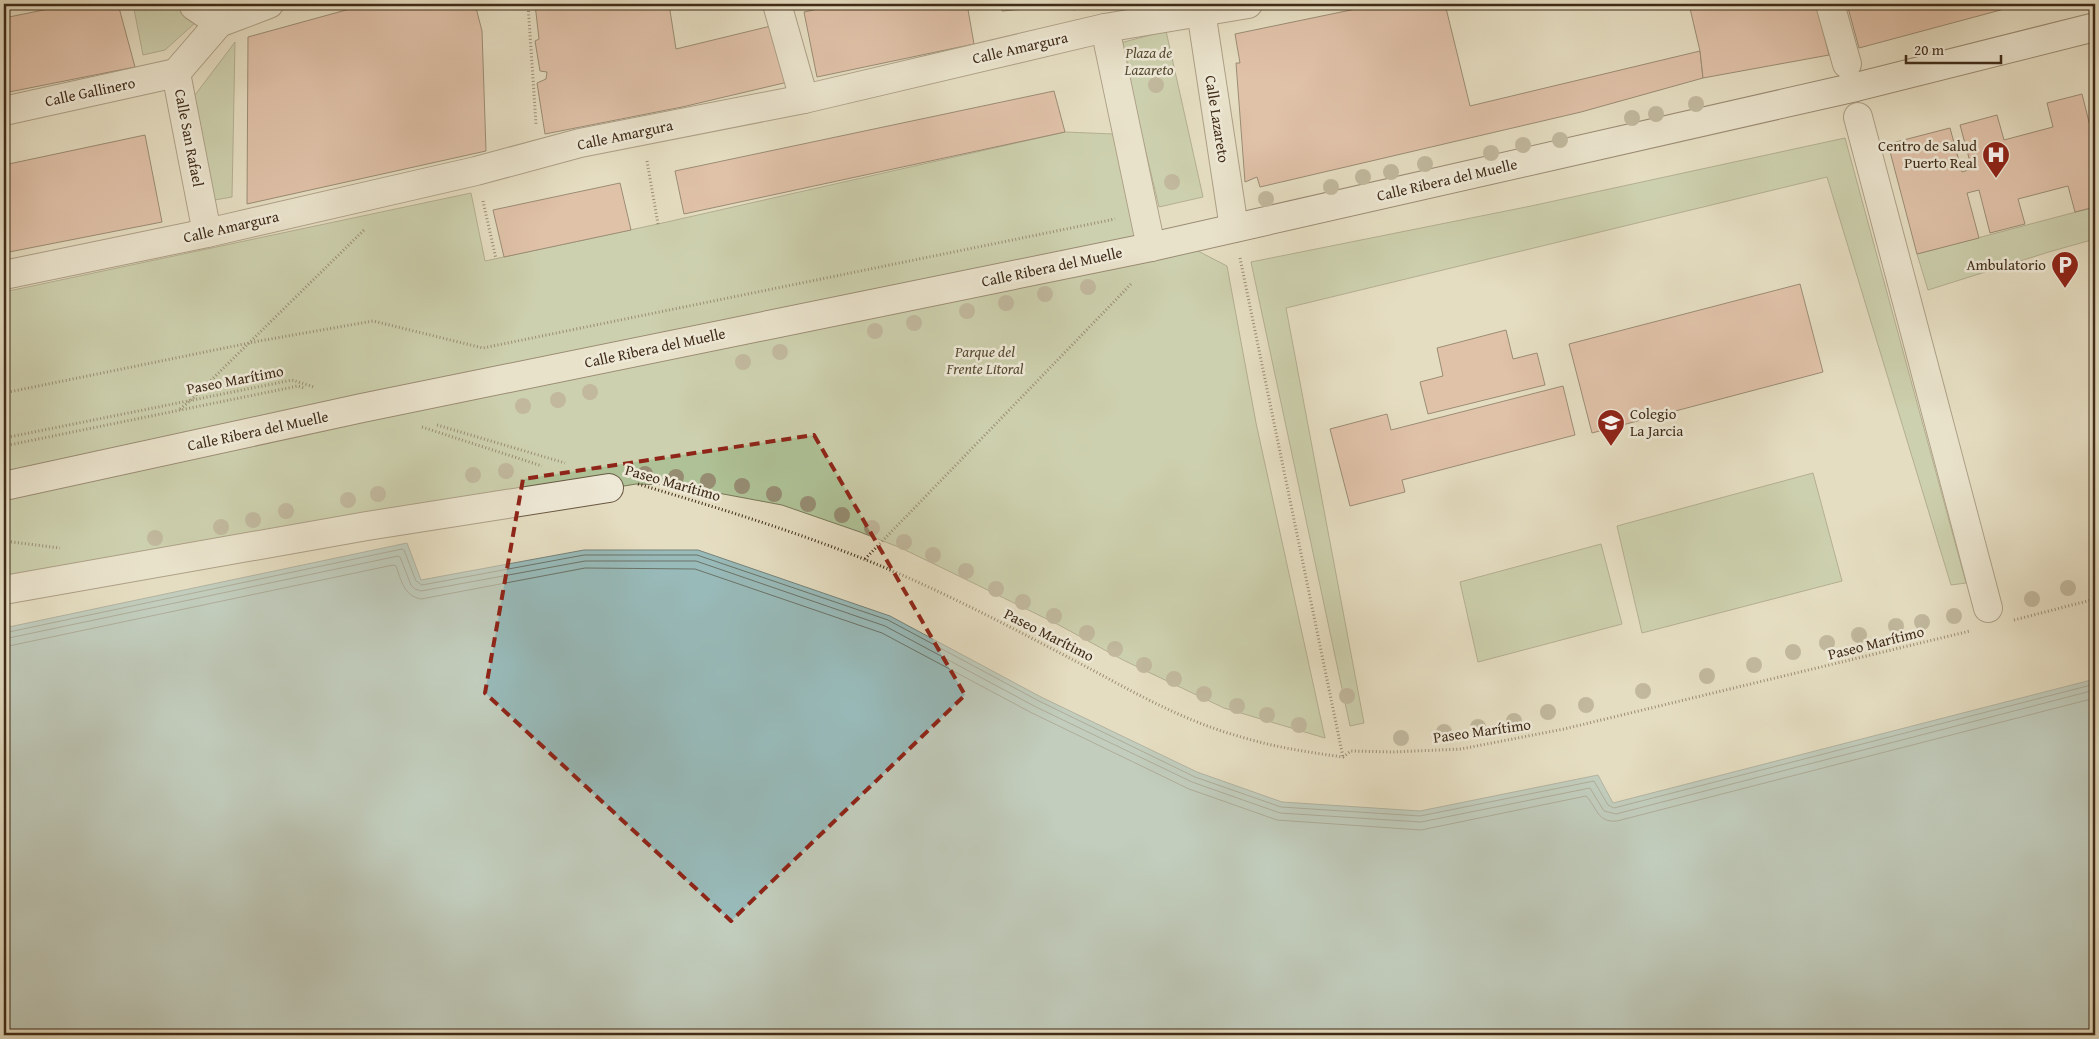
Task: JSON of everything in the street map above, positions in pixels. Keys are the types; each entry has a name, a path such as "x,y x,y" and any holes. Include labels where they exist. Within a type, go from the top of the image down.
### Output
{"street":[{"name":"Calle San Rafael","path":"208,233 176,73 219,23 269,4"},
{"path":"777,4 804,99"},
{"name":"Calle Amargura","path":"4,275 208,233 476,171 580,143 804,99 1105,28 1248,4"},
{"path":"1830,4 1847,64"},
{"path":"194,6 219,23"},
{"name":"Calle Lazareto","path":"1201,11 1234,228"},
{"name":"Calle Ribera del Muelle","path":"4,486 377,405 1151,247 1856,87 2095,27"},
{"path":"1105,28 1142,213 1151,247"},
{"name":"Calle Gallinero","path":"4,111 176,73"},
{"path":"1858,117 2000,614"},
{"path":"4,590 367,526 609,488"}],"path":[{"path":"528,4 534,91"},
{"path":"642,131 658,224"},
{"path":"476,171 496,259"},
{"path":"4,393 373,321 483,348 1142,213"},
{"path":"177,411 249,344 369,225"},
{"path":"1234,228 1343,756"},
{"path":"865,559 1135,280"},
{"name":"Paseo Marítimo","path":"4,438 292,380 315,387"},
{"path":"433,424 572,465"},
{"name":"Paseo Marítimo","path":"636,484 766,522 865,559 924,585 1014,629 1170,711 1246,738 1290,750 1343,756 1351,751 1393,752 1461,749 1564,729 1974,630"},
{"path":"2000,614 2095,599"}],"highlighted area":[{"path":"814,435 965,695 731,921 485,693 523,479"}],"green space":[{"path":"133,4 216,4 165,50 143,55"},
{"name":"Plaza de Lazareto","path":"1166,31 1203,197 1159,207 1120,43"},
{"path":"235,42 232,197 209,201 189,103"},
{"name":"Parque del Frente Litoral","path":"1065,132 1113,134 1134,218 1227,266 1256,423 1325,738 1224,708 1123,660 1059,625 901,548 860,532 782,505 675,485 636,484 4,590 4,292 471,193 485,261"},
{"path":"1845,138 1966,583 1951,585 1827,177 1286,308 1364,723 1350,726 1251,262 1531,206"},
{"path":"2095,207 2095,239 1928,290 1917,254"},
{"path":"1813,473 1842,581 1642,633 1617,526"},
{"path":"1601,544 1622,624 1478,662 1460,582"}],"water":[{"path":"407,543 421,580 584,550 698,550 890,616 1041,697 1197,772 1282,802 1420,811 1598,775 1613,803 2095,679 2095,1035 4,1035 4,628"}],"building":[{"path":"73,4 118,4 135,67 4,93 4,18"},
{"path":"368,4 475,4 482,31 486,151 247,204 248,37"},
{"path":"535,4 669,4 676,49 775,25 788,82 682,107 545,134 537,83 546,79 547,72 540,71 535,41 539,39"},
{"path":"840,4 967,4 974,44 817,77 804,12"},
{"path":"1001,4 1046,4 1047,7 1002,11"},
{"path":"1071,4 1109,4 1073,10"},
{"path":"1380,4 1445,4 1470,106 1700,51 1703,78 1581,112 1260,187 1257,177 1245,182 1236,63 1240,63 1235,34"},
{"path":"1689,4 1816,4 1829,55 1703,78 1700,51"},
{"path":"1847,4 2023,4 1859,48"},
{"path":"1054,91 1065,132 684,214 675,171"},
{"name":"Centro de Salud Puerto Real","path":"2082,94 2093,138 2095,138 2095,207 2075,212 2068,186 2018,199 2025,224 1990,233 1979,190 1967,193 1979,238 1917,254 1888,144 1950,128 1962,172 1972,169 1960,125 1997,115 2004,140 2053,127 2047,103"},
{"path":"145,135 162,222 4,253 4,165"},
{"path":"620,183 631,230 504,257 493,210"},
{"path":"1800,284 1823,372 1592,433 1569,344"},
{"path":"1506,330 1513,359 1537,353 1545,385 1428,414 1420,382 1443,376 1437,348"},
{"path":"1563,386 1575,435 1402,480 1405,492 1350,506 1330,429 1387,414 1391,430"}],"place":[{"name":"Centro de Salud Puerto Real","path":"1996,179"},
{"name":"Ambulatorio","path":"2065,289"},
{"name":"Colegio La Jarcia","path":"1611,447"}]}
